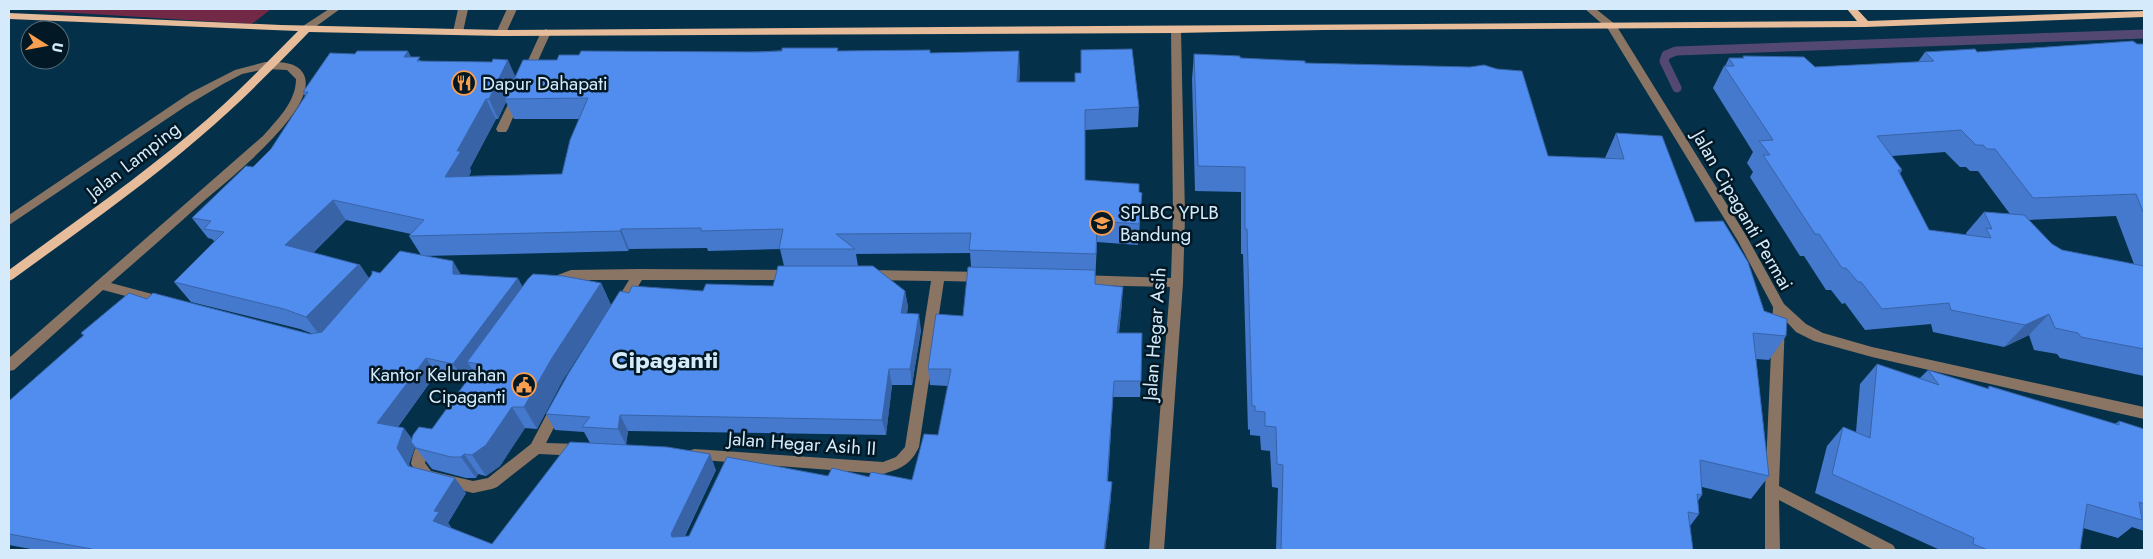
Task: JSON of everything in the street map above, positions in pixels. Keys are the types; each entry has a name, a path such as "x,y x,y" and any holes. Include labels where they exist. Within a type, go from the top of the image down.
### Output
{"main road":[{"path":"1852,9 1864,24"},
{"path":"9,16 307,28 501,33 1176,30 1323,27 1612,27 1864,24 2144,14"},
{"name":"Jalan Lamping","path":"9,276 140,179 220,114 274,64 307,28"}],"street":[{"path":"307,28 319,9"},
{"path":"307,28 335,9"},
{"path":"458,32 463,9"},
{"path":"501,33 512,9"},
{"name":"Jalan Cipaganti Permai","path":"1590,9 1612,27 1743,240 1779,307 1772,489 1772,550"},
{"name":"Jalan Hegar Asih","path":"1158,548 1177,283 1179,216 1176,30"},
{"path":"502,129 546,32"},
{"path":"9,366 267,139 300,97 302,81 299,73 274,64"},
{"name":"Jalan Lamping","path":"9,221 176,107 233,74 274,64"},
{"path":"614,314 639,274"},
{"path":"540,291 546,284 571,275 808,275"},
{"path":"858,275 998,278"},
{"name":"Jalan Hegar Asih II","path":"683,455 883,468 906,459 912,447 938,276"},
{"path":"1067,280 1177,283"},
{"path":"100,285 176,305"},
{"path":"1779,307 1801,328 1819,337 1845,345 2144,413"},
{"path":"437,430 420,453 418,464 426,476 473,487 492,483 536,448 566,393"},
{"path":"536,448 595,450"},
{"path":"724,474 732,457"},
{"path":"1772,489 1888,550"}],"shaded area":[{"path":"12,9 271,9 252,24"}],"building":[{"path":"2133,41 2137,44 2144,44 2144,214 2136,194 2033,198 1995,149 1987,149 1983,145 1976,145 1961,130 1877,136 1902,170 1898,170 1929,230 1991,238 1986,228 1992,229 1984,212 2024,215 2052,244 2062,250 2144,266 2144,349 2081,337 2078,333 2055,328 2049,314 2025,325 1951,310 1949,303 1882,309 1861,282 1858,282 1846,268 1842,268 1819,234 1815,234 1763,155 1770,155 1759,141 1773,140 1724,66 1734,66 1729,58 1744,58 1743,56 1804,57 1815,67 1934,61 1925,52 1975,49 1977,52"},
{"path":"782,48 838,48 837,51 930,50 930,53 1019,51 1017,82 1075,82 1075,73 1081,73 1081,50 1132,49 1139,107 1085,110 1085,180 1139,184 1139,192 1142,193 1139,224 1097,221 1096,254 969,250 971,233 836,234 855,249 779,249 783,229 701,231 701,228 621,229 620,231 409,236 424,220 333,200 285,245 360,265 306,317 284,309 174,282 224,232 204,229 211,221 192,218 246,166 253,167 271,149 308,92 303,92 330,53 355,54 357,51 408,51 404,57 420,57 417,61 492,62 493,59 508,60 489,99 486,99 457,151 461,151 445,177 562,174 570,140 588,98 505,99 523,60 557,60 559,55 579,55 581,51 760,52 782,51"},
{"path":"1194,54 1305,61 1305,63 1470,67 1484,65 1497,69 1522,71 1548,156 1624,159 1616,133 1662,136 1695,222 1723,221 1748,262 1764,311 1787,319 1786,336 1753,333 1769,476 1700,460 1702,495 1697,494 1699,514 1688,512 1693,550 1281,550 1283,465 1277,464 1276,427 1265,426 1265,412 1255,411 1255,406 1252,406 1247,229 1245,229 1245,167 1198,166"},
{"path":"400,251 453,261 453,274 518,278 453,364 426,358 377,423 404,428 397,448 408,466 455,478 434,511 439,512 433,521 492,544 570,442 667,447 710,454 671,534 672,537 689,536 727,457 828,476 832,468 869,477 871,472 912,480 924,434 938,435 951,369 928,369 936,314 963,316 968,267 1095,270 1095,284 1123,287 1117,333 1142,333 1141,381 1114,381 1107,481 1112,482 1104,550 91,550 9,534 9,401 84,335 81,333 129,293 147,299 153,293 310,334 322,332 370,277 372,271 380,273"},
{"path":"778,266 873,266 905,291 901,313 919,314 910,369 889,369 882,420 620,415 618,429 582,427 590,417 546,414 568,374 620,291 629,293 632,286 703,291 706,284 773,286"},
{"path":"533,274 563,276 601,283 552,358 524,407 512,407 486,445 472,455 464,454 461,457 451,457 416,448 411,442 413,435 419,427 432,429 479,364 467,362"},
{"path":"1877,364 1939,385 1928,370 1989,389 1989,386 2119,425 2119,421 2144,429 2144,504 2139,502 2142,520 2087,504 2080,550 1988,550 1973,544 1974,538 1832,474 1843,427 1870,438"}],"waterway":[{"path":"1677,88 1664,61 1666,55 1676,51 2144,34"}],"place":[{"name":"Dapur Dahapati","path":"464,83"},
{"name":"SPLBC YPLB Bandung","path":"1102,223"},
{"name":"Kantor Kelurahan Cipaganti","path":"524,385"}],"district":[{"name":"Cipaganti","path":"665,360"}]}
